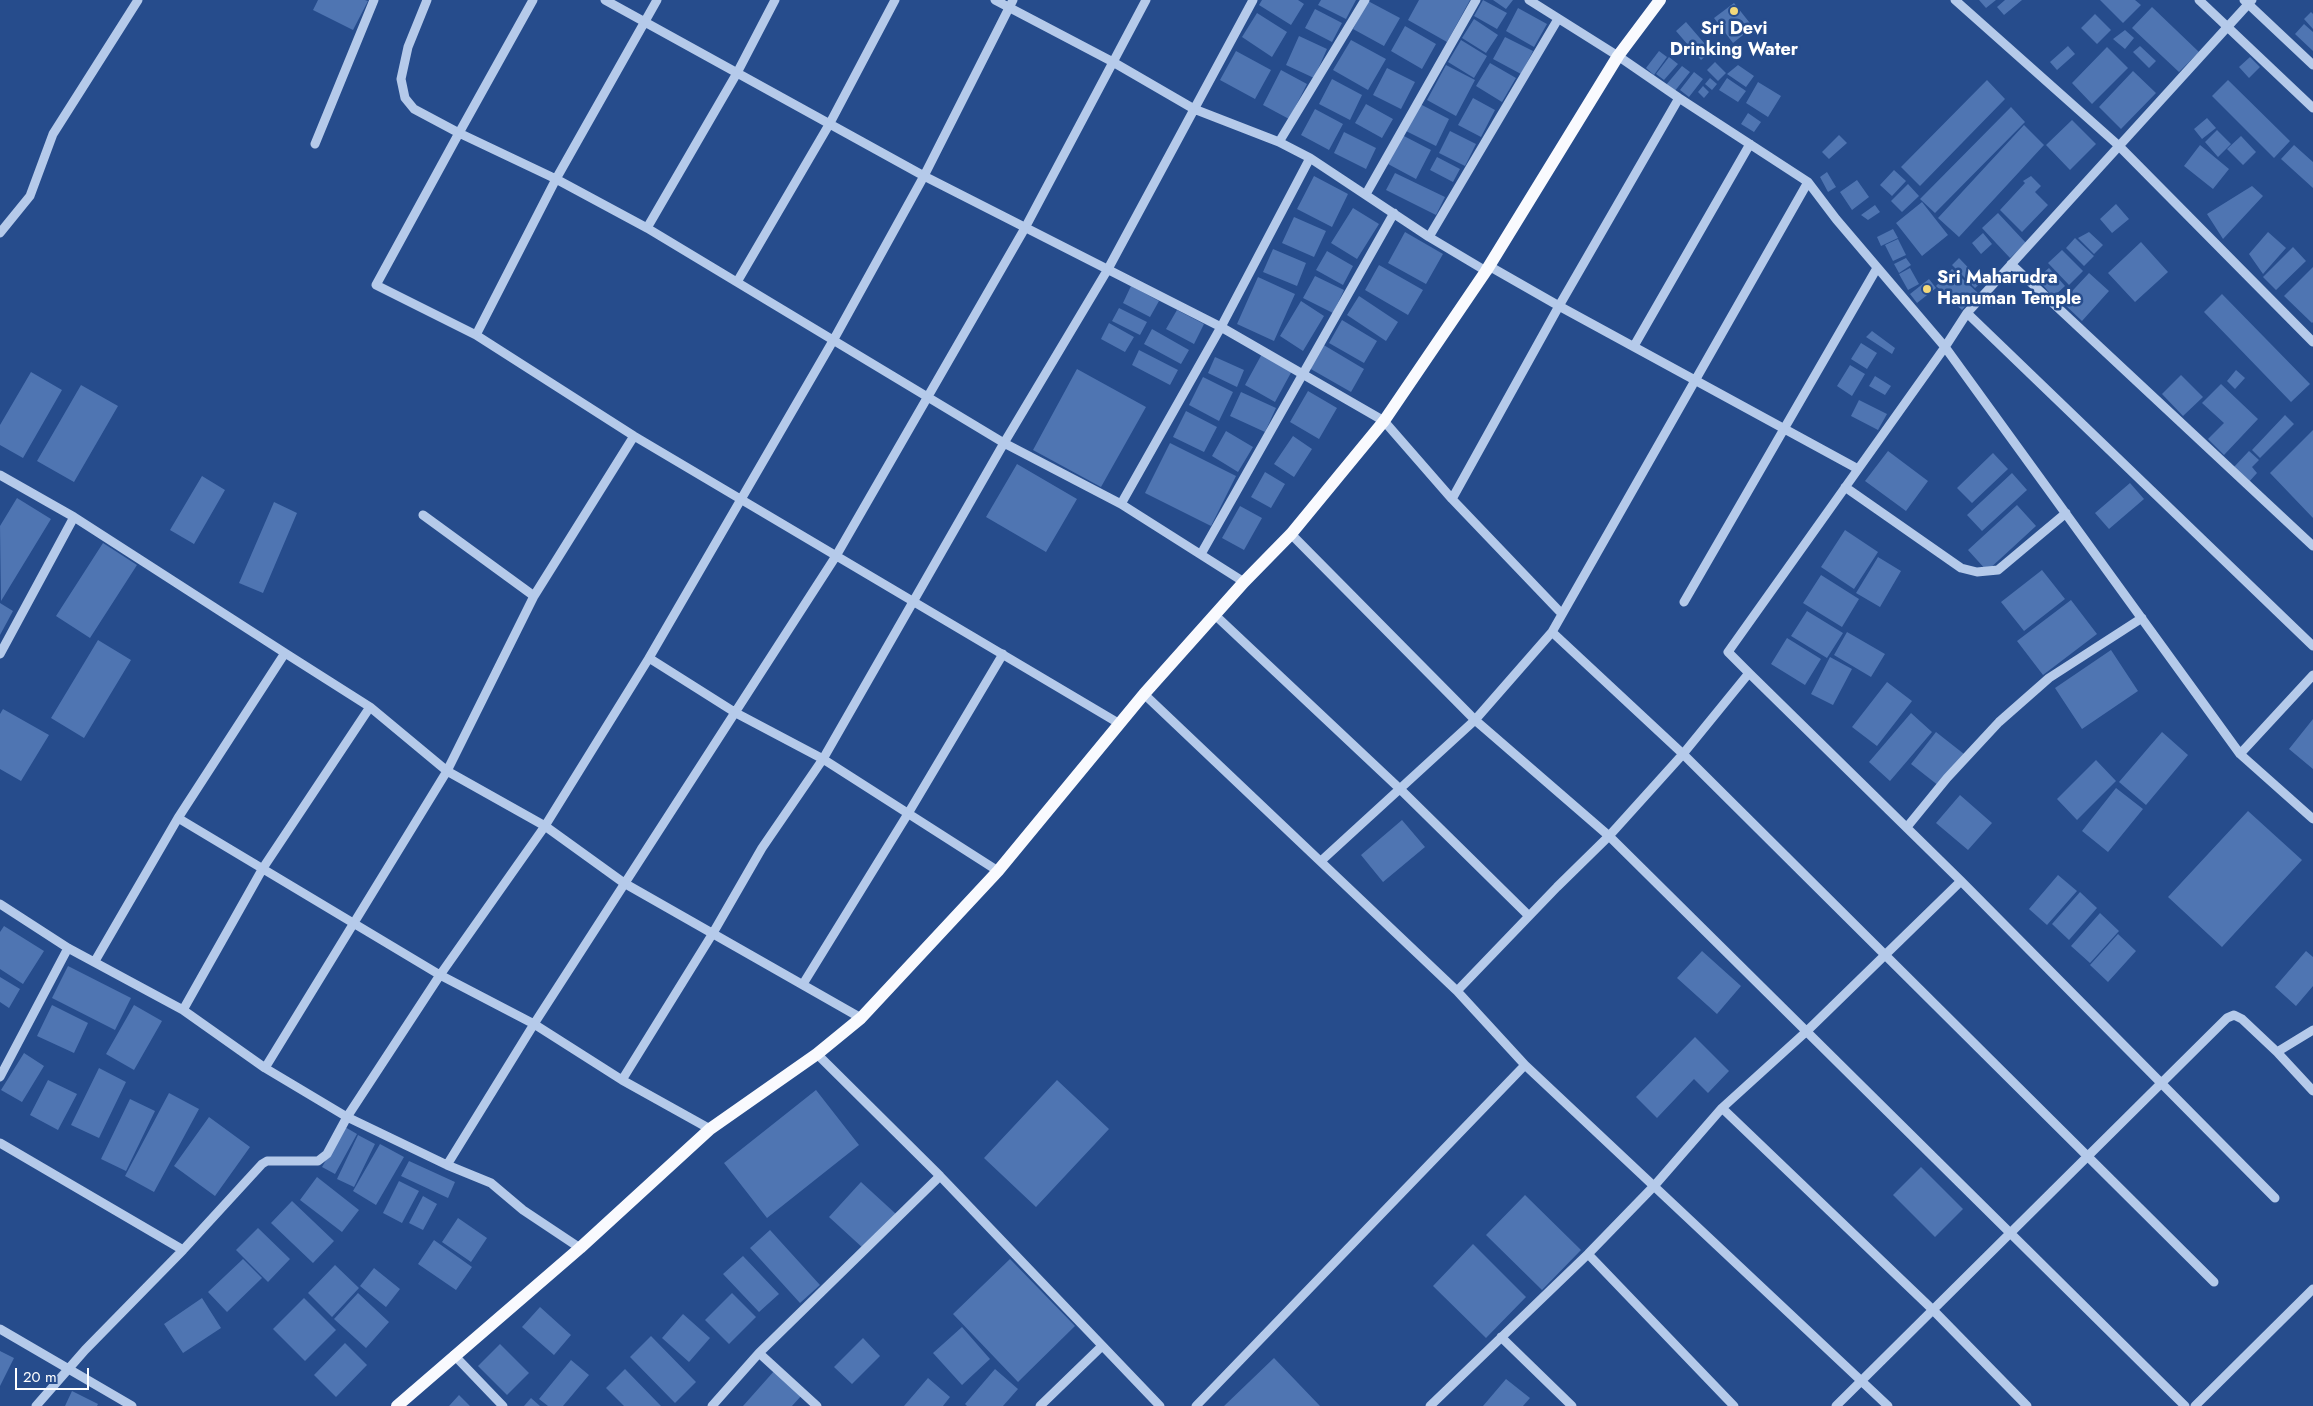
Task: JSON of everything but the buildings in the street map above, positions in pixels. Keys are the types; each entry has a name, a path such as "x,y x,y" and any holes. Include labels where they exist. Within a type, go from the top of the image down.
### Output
{"main road":[{"path":"397,1406 580,1248 710,1129 817,1054 861,1018 998,872 1144,694 1244,582 1291,534 1384,421 1488,268 1618,56 1660,0"}],"street":[{"path":"0,233 30,196 53,134 138,0"},
{"path":"315,144 374,0"},
{"path":"428,0 408,47 401,79 405,98 414,109 459,133 556,179 647,228 834,338 1004,443 1121,504 1244,582"},
{"path":"534,0 376,284 476,335 634,436 1120,724"},
{"path":"605,0 924,176 1221,327 1384,421 1452,499 1562,614"},
{"path":"476,335 556,179 657,0"},
{"path":"647,228 737,73 775,0"},
{"path":"737,282 830,123 895,0"},
{"path":"995,0 1011,4 1194,109 1279,142 1310,158 1429,237 1634,346 1858,469"},
{"path":"446,1165 624,883 836,556 1025,228 1146,0"},
{"path":"622,1080 713,933 762,848 823,759 1004,443 1108,270 1253,0"},
{"path":"1279,142 1365,0"},
{"path":"1366,194 1476,0"},
{"path":"1528,0 1618,56 1808,182 1877,268 1945,347 2240,754 2313,819"},
{"path":"1955,0 2118,145 2313,342"},
{"path":"2198,0 2313,108"},
{"path":"2276,1198 1961,880 1728,652 1945,347 1967,313 2248,1 2313,65"},
{"path":"36,1406 68,1368 183,1250 262,1164 267,1161 323,1159 347,1118 440,975 545,826 649,658 834,338 924,176 1011,4"},
{"path":"1429,237 1558,19"},
{"path":"1452,499 1559,306 1679,98"},
{"path":"1634,346 1750,144"},
{"path":"1121,504 1221,327 1310,158"},
{"path":"1321,861 1475,720 1552,632 1808,182"},
{"path":"1201,554 1302,372 1394,213"},
{"path":"2011,264 2313,546"},
{"path":"1684,602 1877,268"},
{"path":"1967,313 2313,646"},
{"path":"265,1068 352,923 447,771 534,596 634,436"},
{"path":"0,475 74,518 370,707 447,771 545,826 624,883 861,1018"},
{"path":"1845,487 1961,568 1977,572 1998,570 2066,513"},
{"path":"423,514 534,596"},
{"path":"0,654 74,518"},
{"path":"1291,534 1475,720 1609,836 1808,1030 2009,1234 2185,1406"},
{"path":"1215,615 1400,789 1529,916"},
{"path":"1907,828 1947,778 1999,722 2049,678 2142,618"},
{"path":"1552,632 1683,754 1883,955 2214,1282"},
{"path":"95,961 178,818 285,653"},
{"path":"803,984 909,812 1002,654"},
{"path":"649,658 736,713 823,759 909,812 998,872"},
{"path":"1457,991 1609,836 1683,754 1750,673"},
{"path":"2240,754 2313,675"},
{"path":"1144,694 1457,991 1525,1065 1655,1185 1888,1406"},
{"path":"183,1010 263,868 370,707"},
{"path":"178,818 440,975 534,1024 622,1080 710,1129"},
{"path":"1430,1406 1588,1254 1655,1185 1722,1108 1808,1030 1961,880"},
{"path":"0,904 68,948 183,1010 265,1068 347,1118 446,1165 491,1183 523,1210 580,1248"},
{"path":"0,1077 68,948"},
{"path":"1836,1406 2227,1018 2234,1015 2242,1019 2277,1052 2313,1091"},
{"path":"2277,1052 2313,1030"},
{"path":"817,1054 940,1176 1160,1406"},
{"path":"1196,1406 1525,1065"},
{"path":"1722,1108 1933,1310 2027,1406"},
{"path":"0,1143 183,1250"},
{"path":"712,1406 759,1354 940,1176"},
{"path":"1588,1254 1734,1406"},
{"path":"2195,1406 2313,1289"},
{"path":"0,1329 132,1406"},
{"path":"1501,1337 1572,1406"},
{"path":"1040,1406 1102,1346"},
{"path":"759,1354 817,1406"},
{"path":"454,1355 502,1406"}],"place":[{"name":"Sri Devi Drinking Water","path":"1734,11"},
{"name":"Sri Maharudra Hanuman Temple","path":"1927,289"}]}
